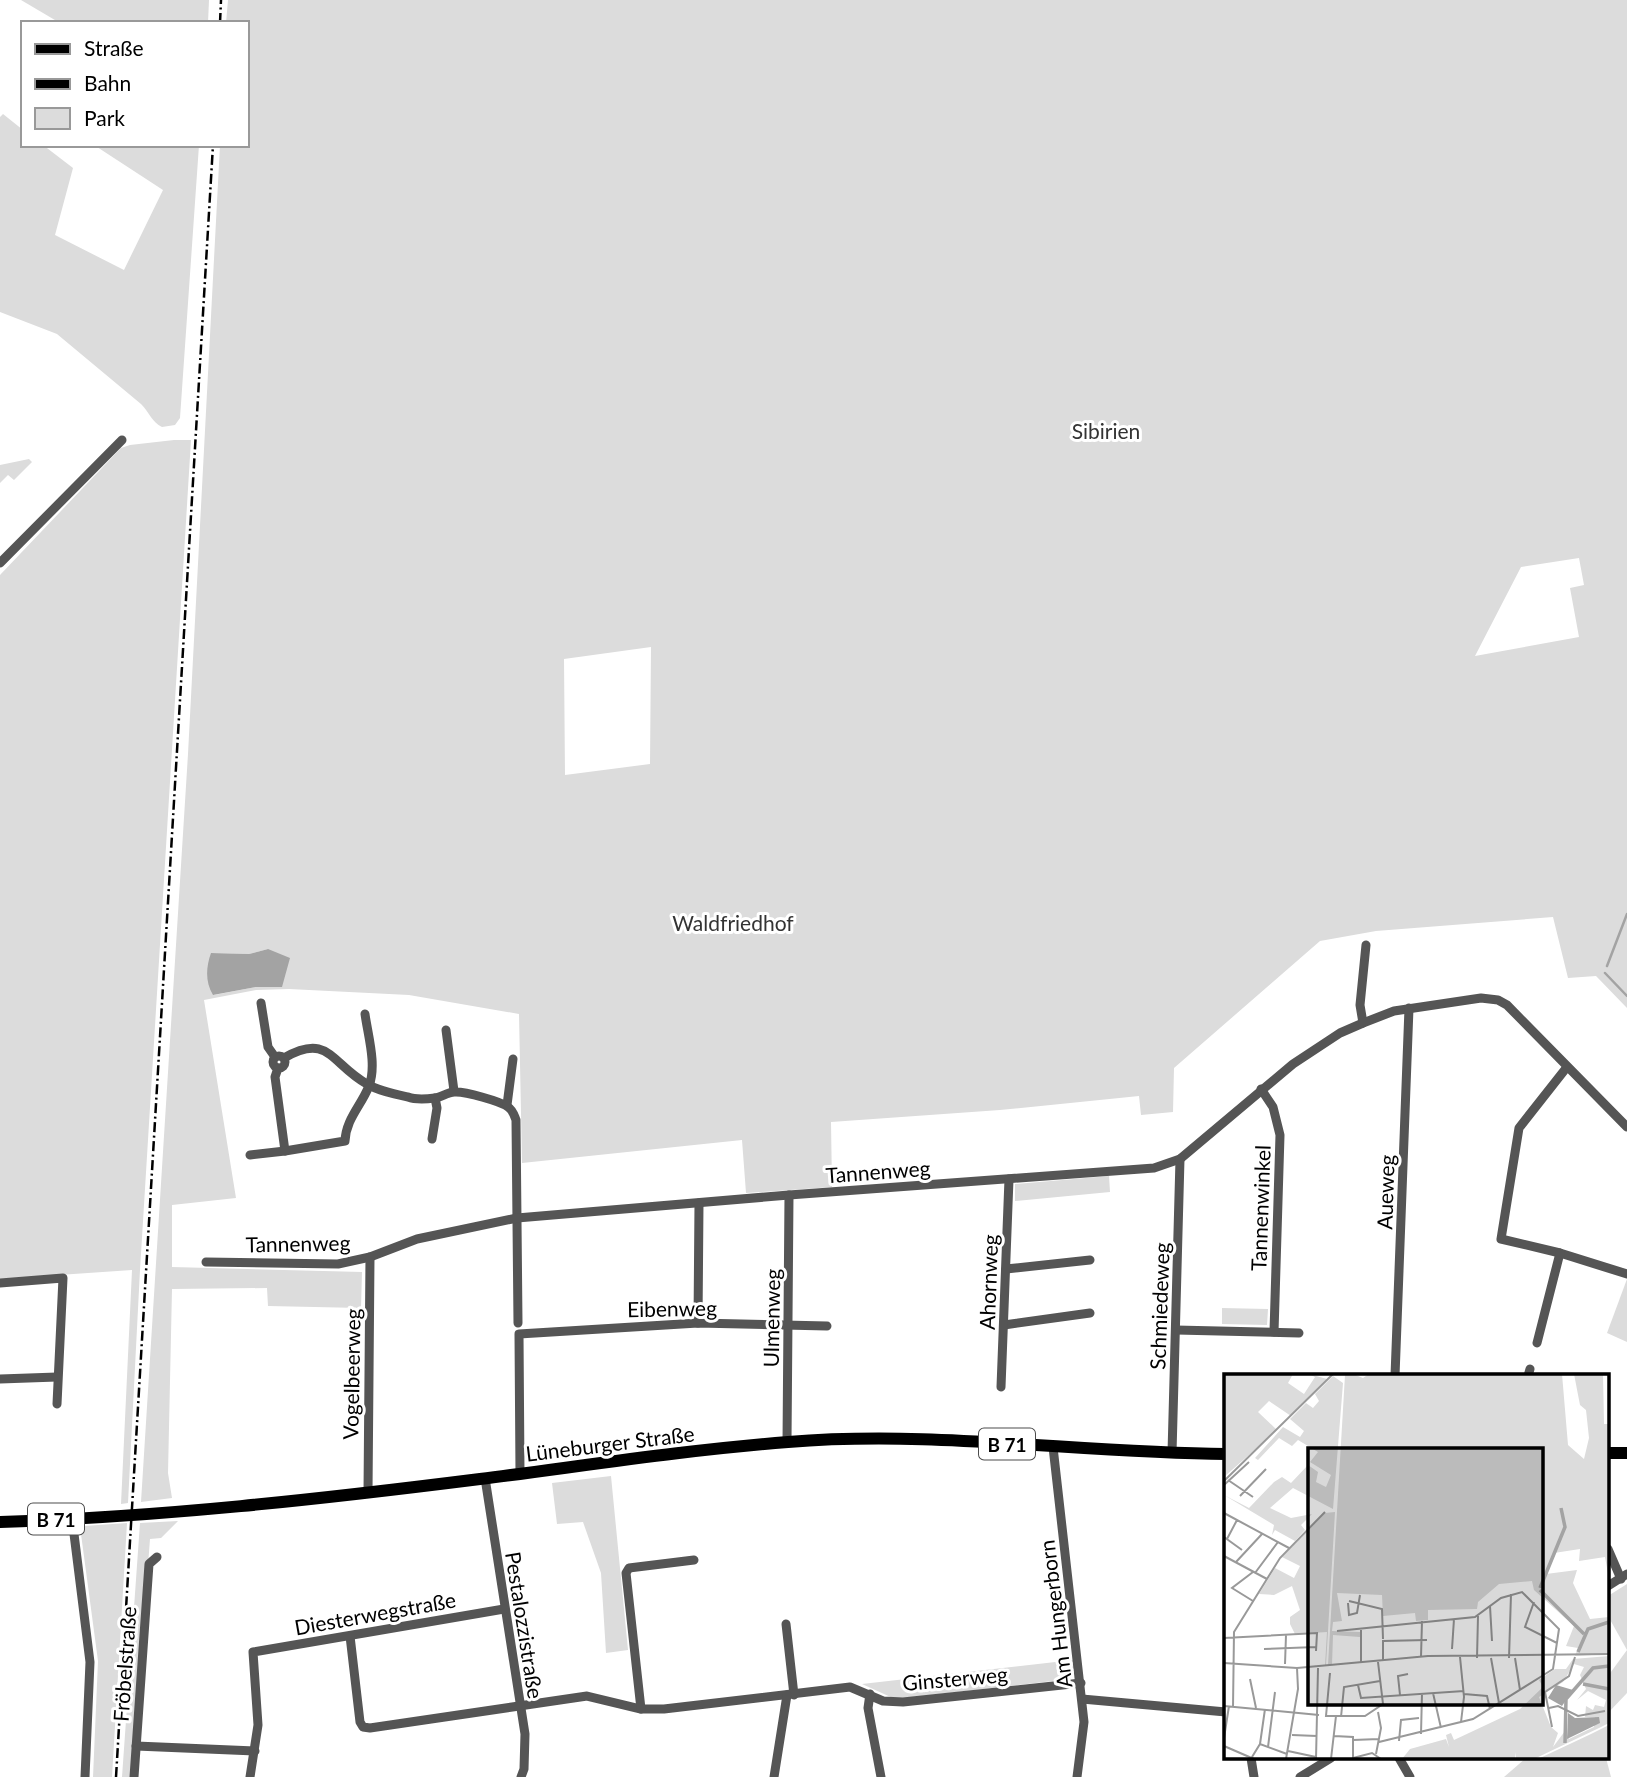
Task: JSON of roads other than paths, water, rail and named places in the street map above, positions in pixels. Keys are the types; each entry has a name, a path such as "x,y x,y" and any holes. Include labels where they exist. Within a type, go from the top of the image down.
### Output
{"main road":[{"name":"Lüneburger Straße","path":"0,1522 268,1504 787,1442 890,1438 1224,1454"}],"street":[{"path":"0,563 122,440"},
{"path":"1363,1023 1360,1005 1366,945"},
{"name":"Tannenweg","path":"206,1262 338,1264 370,1257 417,1239 517,1218 1154,1168 1180,1159 1261,1088 1305,1055 1363,1023 1388,1012 1480,998 1490,998 1507,1005 1567,1067"},
{"path":"261,1003 268,1047 285,1065 278,1068 275,1077 285,1151"},
{"name":"Aueweg","path":"1395,1374 1409,1009"},
{"path":"250,1155 345,1141 346,1127 369,1086 373,1073 365,1014"},
{"path":"446,1030 454,1091"},
{"path":"280,1057 301,1048 324,1049 346,1071 369,1086 414,1099 436,1098 454,1091 507,1105 514,1112 518,1323"},
{"path":"507,1105 513,1059"},
{"path":"1627,1127 1567,1067 1519,1128 1501,1239 1560,1253 1627,1274"},
{"name":"Tannenwinkel","path":"1261,1088 1273,1107 1280,1135 1274,1332"},
{"path":"432,1139 436,1098"},
{"name":"Schmiedeweg","path":"1172,1453 1180,1159"},
{"name":"Ahornweg","path":"1001,1387 1009,1179"},
{"name":"Ulmenweg","path":"787,1442 789,1195"},
{"path":"698,1324 699,1203"},
{"path":"1537,1343 1560,1253"},
{"name":"Vogelbeerweg","path":"368,1492 370,1257"},
{"path":"1006,1269 1090,1260"},
{"path":"0,1283 63,1278 57,1405"},
{"path":"1004,1325 1090,1313"},
{"name":"Eibenweg","path":"520,1474 519,1334 698,1324 827,1326"},
{"path":"1176,1330 1299,1333"},
{"path":"0,1379 57,1377"},
{"name":"Am Hungerborn","path":"1053,1447 1084,1722 1077,1777"},
{"name":"Pestalozzistraße","path":"485,1478 525,1734 524,1769 521,1777"},
{"path":"72,1518 90,1662 85,1777"},
{"path":"1610,1552 1624,1576"},
{"name":"Fröbelstraße","path":"134,1777 149,1564 157,1557"},
{"path":"641,1709 626,1573 629,1568 694,1560"},
{"name":"Diesterwegstraße","path":"255,1751 258,1712 253,1652 504,1609"},
{"path":"774,1777 791,1695 786,1624"},
{"name":"Ginsterweg","path":"350,1636 363,1727 587,1696 641,1709 664,1709 850,1687 883,1700 903,1702 1081,1683"},
{"path":"870,1694 868,1708 881,1777"},
{"path":"1082,1699 1224,1712"},
{"path":"136,1746 255,1751 250,1777"},
{"path":"1300,1777 1326,1760"},
{"path":"1400,1760 1410,1777"}],"waterway":[{"path":"1607,966 1627,914"},
{"path":"1605,973 1627,996"}],"railway":[{"path":"220,21 221,0"},
{"path":"116,1777 213,147"}],"park label":[{"name":"Sibirien","path":"1106,430"},
{"name":"Waldfriedhof","path":"733,922"}]}
